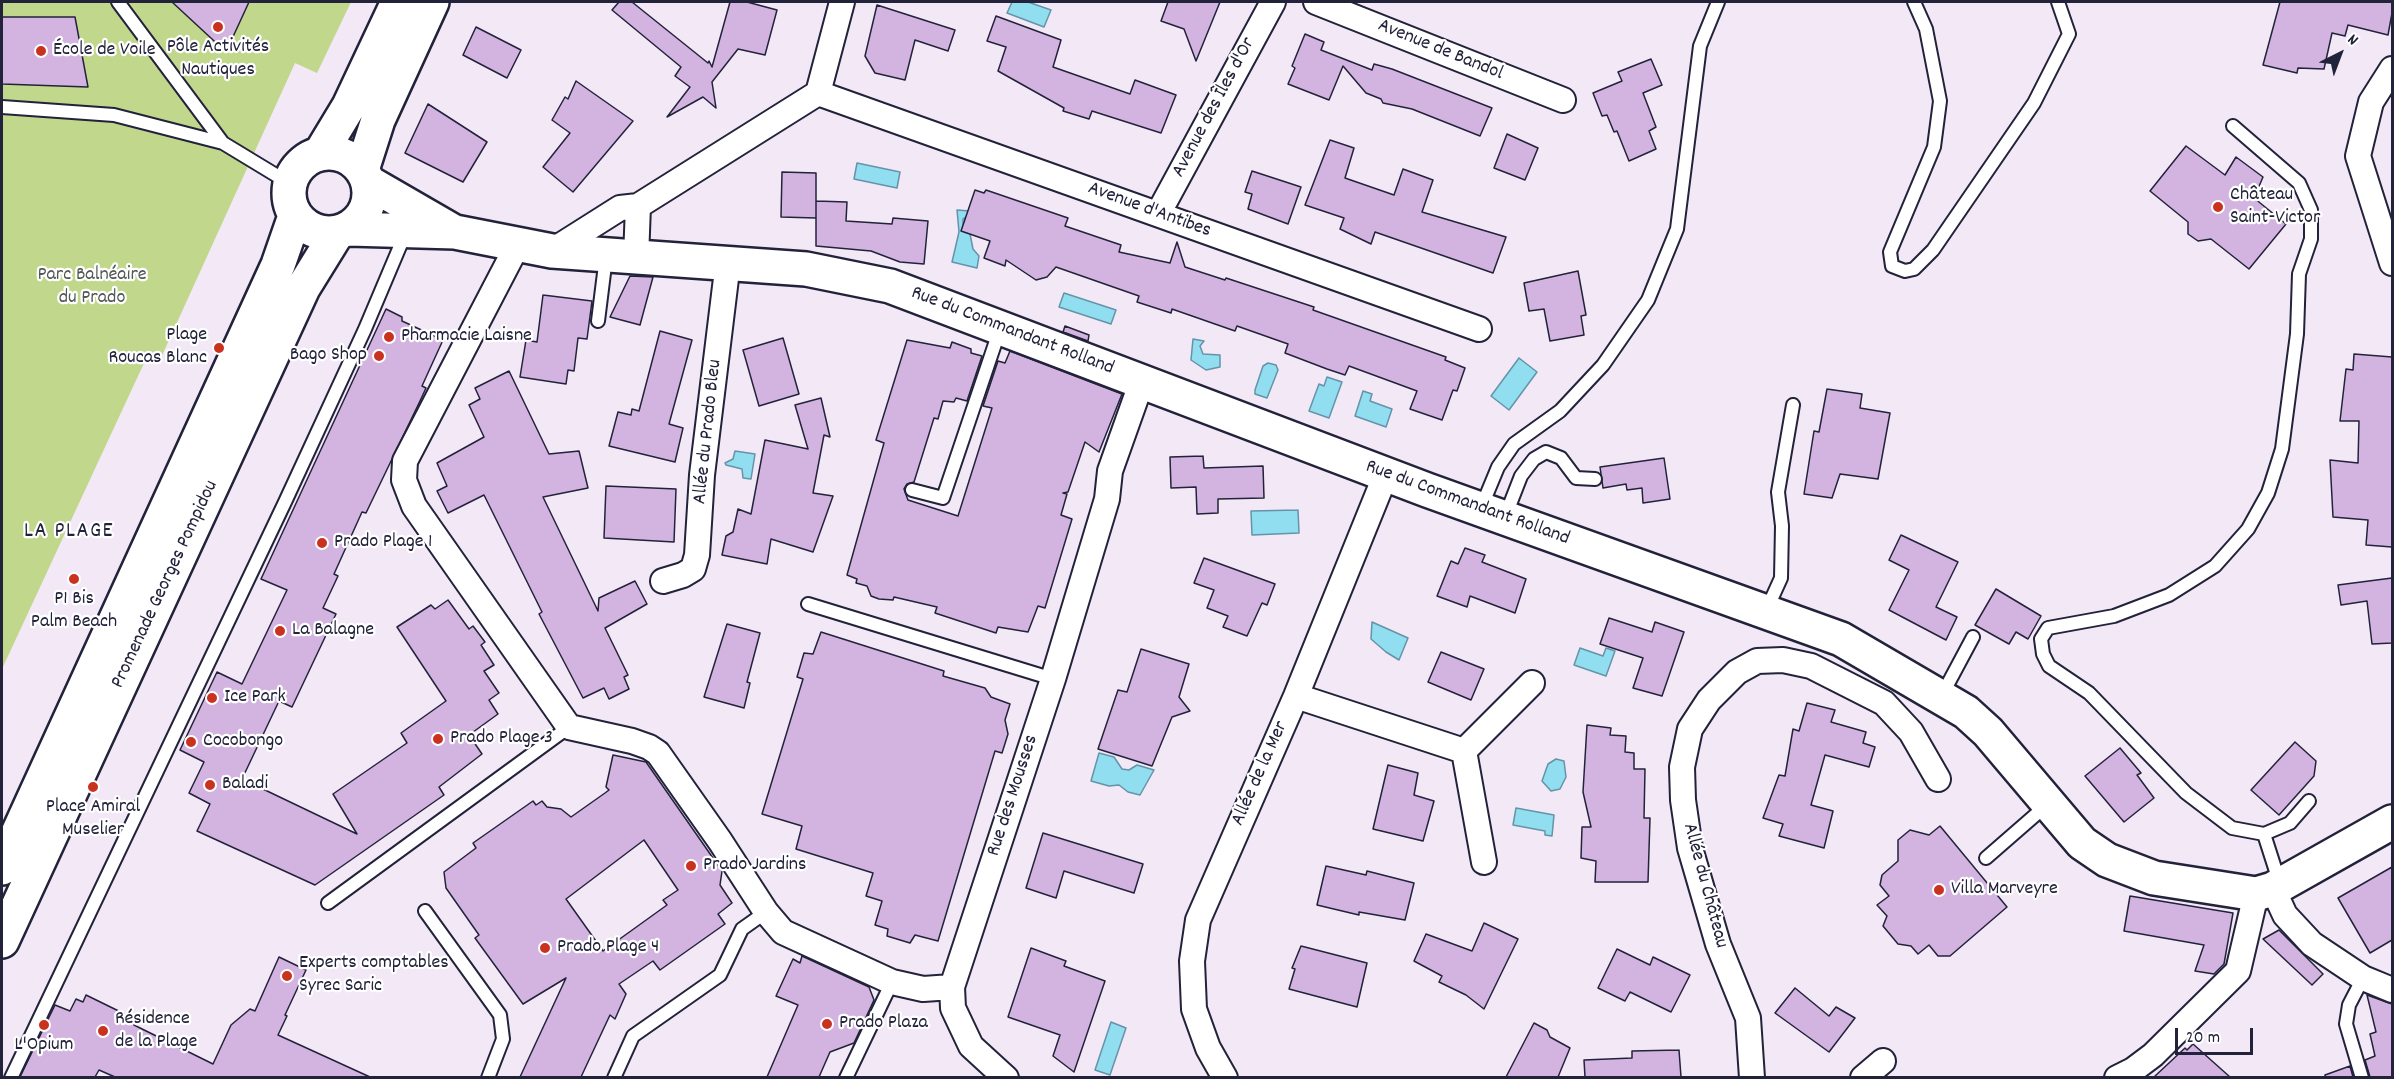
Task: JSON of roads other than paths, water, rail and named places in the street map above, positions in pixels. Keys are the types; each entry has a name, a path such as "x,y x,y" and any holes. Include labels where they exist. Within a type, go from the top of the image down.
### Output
{"street":[{"path":"320,154 349,106 398,2"},
{"name":"Promenade Georges Pompidou","path":"2,940 303,288 343,231 360,220 367,208 369,195 365,176 378,120 432,2"},
{"path":"552,251 620,208 644,201 818,93 842,2"},
{"name":"Avenue des Îles d'Or","path":"1158,214 1273,2"},
{"name":"Avenue de Bandol","path":"1316,2 1563,100"},
{"path":"2392,69 2371,102 2358,156 2392,264"},
{"name":"Avenue d'Antibes","path":"818,93 1479,329"},
{"path":"343,231 314,231 303,225 290,206 289,183 300,164 320,154 339,154 356,163 365,176"},
{"name":"Rue du Commandant Rolland","path":"365,176 455,232"},
{"path":"621,257 644,201"},
{"name":"Promenade Georges Pompidou","path":"2,868 278,265 295,216"},
{"name":"Rue du Commandant Rolland","path":"343,231 455,232 552,251 806,269 855,277 890,286 1492,514 1841,639 1942,695 1988,732 2082,843 2107,860 2154,878 2270,889"},
{"path":"518,246 405,460 404,480 414,506 429,531 570,727 632,741 658,753 720,841 766,912 783,932 892,982 923,989 952,987"},
{"name":"Allée du Prado Bleu","path":"663,581 683,575 693,568 697,555 702,475 728,262"},
{"name":"Rue des Mousses","path":"1006,1077 971,1046 953,1008 952,987 1053,679 1107,499 1110,471 1149,384"},
{"name":"Allée de la Mer","path":"1226,1077 1208,1048 1194,1009 1192,961 1198,920 1296,696 1386,474"},
{"name":"Allée du Château","path":"1752,1077 1748,1018 1718,944 1690,848 1683,800 1682,767 1690,729 1708,700 1737,672 1757,661 1782,660 1811,666 1884,703 1911,732 1938,779"},
{"path":"1464,751 1532,683"},
{"path":"1296,696 1464,751"},
{"path":"1464,751 1484,862"},
{"path":"2117,1077 2133,1070 2152,1055 2238,971 2270,889 2392,822"},
{"path":"2270,889 2285,915 2312,944 2363,978 2392,990"},
{"path":"1863,1077 1882,1061"}],"lane":[{"path":"118,2 223,143"},
{"path":"1492,514 1498,467 1514,444 1560,411 1596,373 1648,300 1677,229 1700,46 1718,2"},
{"path":"1914,2 1926,29 1940,101 1934,147 1890,252 1892,266 1905,271 1914,269 1933,250 2034,103 2069,34 2058,2"},
{"path":"2,107 114,115 223,143 289,183"},
{"path":"2233,126 2299,183 2311,210 2311,239 2299,274 2297,334 2282,449 2268,493 2248,529 2215,566 2169,595 2114,616 2048,628 2041,639 2043,654 2049,666 2089,693 2134,736 2186,793 2232,828 2264,834 2290,823 2310,801"},
{"path":"11,1077 285,502 365,329 406,231"},
{"path":"598,321 621,257"},
{"path":"912,490 943,498 1001,328"},
{"path":"1765,612 1780,579 1782,526 1778,492 1793,405"},
{"path":"1492,514 1534,459 1546,452 1561,458 1576,478 1595,479"},
{"path":"808,604 1053,679"},
{"path":"1942,695 1973,637"},
{"path":"328,903 570,727"},
{"path":"1986,858 2049,802"},
{"path":"2264,834 2270,889"},
{"path":"426,911 500,1015 503,1039 488,1077"},
{"path":"614,1077 633,1036 720,975 742,929 766,912"},
{"path":"2362,1077 2346,1024 2349,1005 2363,978"},
{"path":"846,1077 892,982"}],"water":[{"path":"1012,2 1028,2 1051,10 1044,27 1007,13"},
{"path":"857,163 900,172 897,188 854,179"},
{"path":"957,210 970,211 970,215 963,219 963,224 970,234 973,249 979,256 977,268 952,262 959,232"},
{"path":"1064,293 1116,310 1111,324 1059,307"},
{"path":"1193,339 1204,341 1200,346 1203,354 1220,355 1220,367 1206,370 1191,360"},
{"path":"1519,358 1537,372 1509,410 1491,396"},
{"path":"1268,363 1276,365 1278,370 1267,398 1255,394 1255,390 1263,366"},
{"path":"1327,377 1342,382 1329,418 1309,411 1319,384 1324,386"},
{"path":"1363,391 1372,394 1370,401 1392,409 1386,427 1355,416"},
{"path":"735,451 755,454 751,479 743,478 742,469 726,465 725,463 733,459"},
{"path":"1298,510 1299,533 1252,535 1251,511"},
{"path":"1372,622 1408,638 1399,660 1371,639"},
{"path":"1580,648 1603,656 1606,648 1615,651 1606,676 1574,665"},
{"path":"1099,753 1114,757 1122,769 1129,770 1137,765 1154,770 1140,795 1128,792 1119,785 1109,786 1091,781"},
{"path":"1556,759 1564,761 1566,777 1560,789 1551,791 1542,781 1548,764"},
{"path":"1516,808 1554,815 1552,836 1545,835 1545,831 1513,825"},
{"path":"1111,1022 1126,1028 1110,1075 1095,1070"}],"place":[{"name":"Pôle Activités Nautiques","path":"218,27"},
{"name":"École de Voile","path":"41,51"},
{"name":"Château Saint-Victor","path":"2218,207"},
{"name":"Pharmacie Laisne","path":"389,337"},
{"name":"Plage Roucas Blanc","path":"219,348"},
{"name":"Bago Shop","path":"379,356"},
{"name":"Prado Plage 1","path":"322,543"},
{"name":"P1 Bis Palm Beach","path":"74,579"},
{"name":"La Balagne","path":"280,631"},
{"name":"Ice Park","path":"212,698"},
{"name":"Prado Plage 3","path":"438,739"},
{"name":"Cocobongo","path":"191,742"},
{"name":"Baladi","path":"210,785"},
{"name":"Place Amiral Muselier","path":"93,787"},
{"name":"Prado Jardins","path":"691,866"},
{"name":"Villa Marveyre","path":"1939,890"},
{"name":"Prado Plage 4","path":"545,948"},
{"name":"Experts comptables Syrec Saric","path":"287,976"},
{"name":"Prado Plaza","path":"827,1024"},
{"name":"L'Opium","path":"44,1025"},
{"name":"Résidence de la Plage","path":"103,1031"}],"district":[{"name":"LA PLAGE","path":"69,533"}],"park label":[{"name":"Parc Balnéaire du Prado","path":"92,288"}]}
